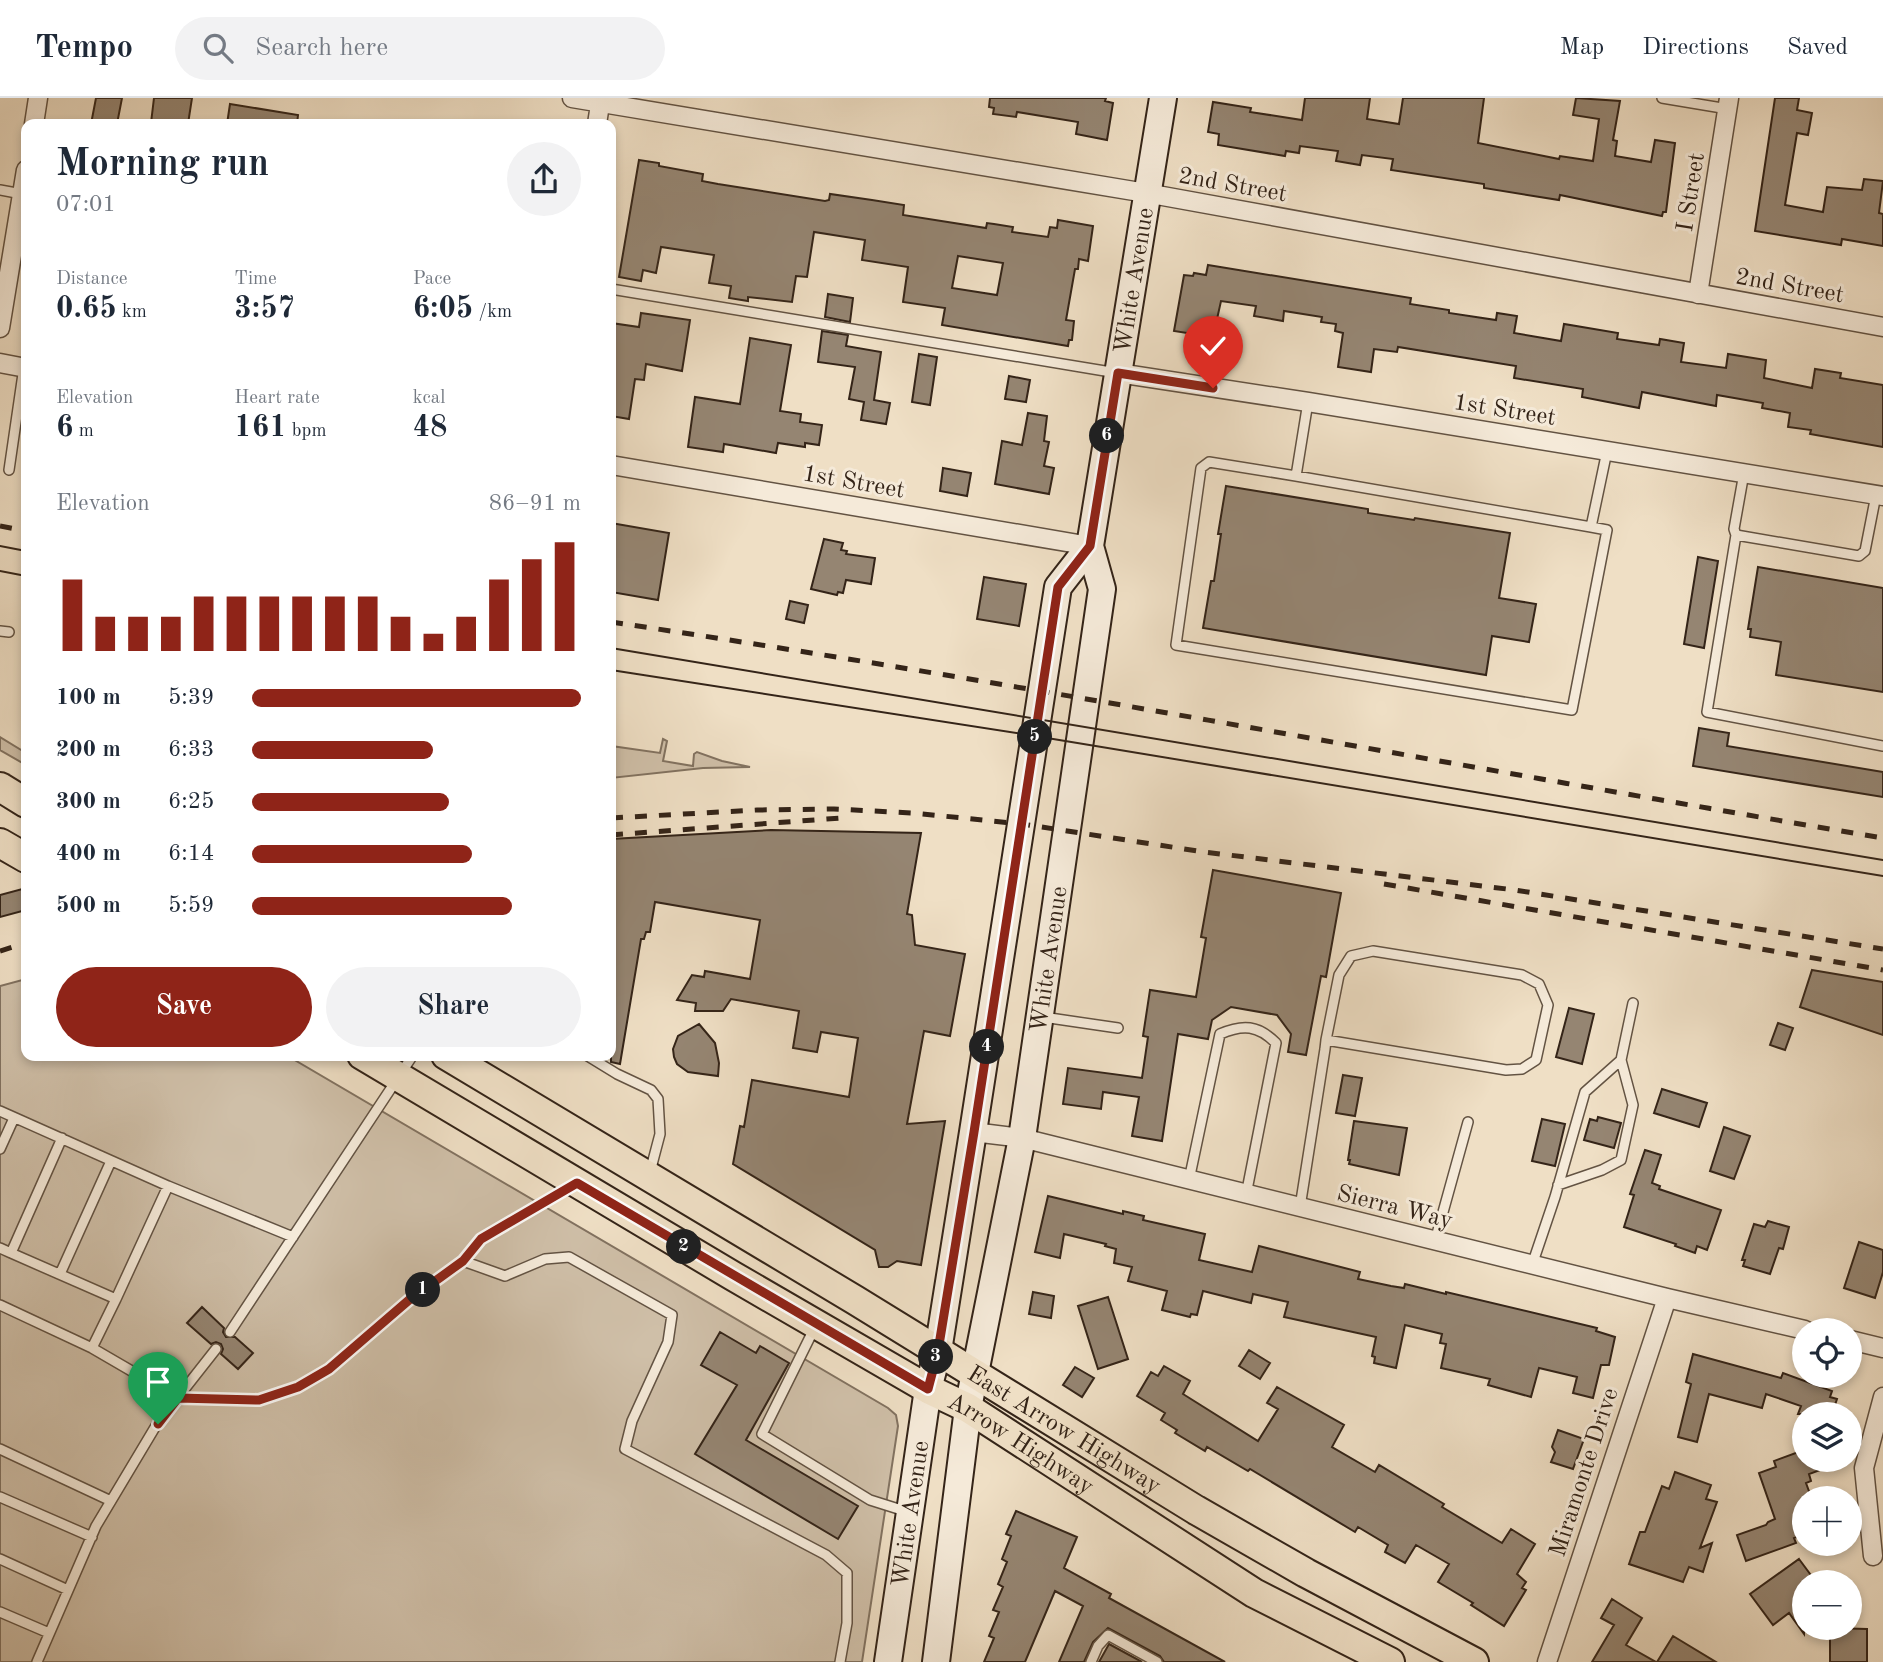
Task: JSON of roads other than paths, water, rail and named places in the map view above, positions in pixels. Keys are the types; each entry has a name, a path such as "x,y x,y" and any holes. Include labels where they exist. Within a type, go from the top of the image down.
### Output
{"main road":[{"name":"White Avenue","path":"936,1662 968,1408 1022,1138 1041,1016 1102,589 1090,546 1163,98"},
{"name":"White Avenue","path":"888,1662 928,1389 938,1351 974,1132 1058,587 1090,546"},
{"path":"0,788 21,800"},
{"name":"Arrow Highway","path":"387,1061 407,1066 577,1183 928,1389 968,1408 1254,1593 1390,1662"},
{"name":"East Arrow Highway","path":"456,1061 938,1351 1196,1510 1306,1573 1474,1662"}],"street":[{"path":"35,119 38,98"},
{"name":"2nd Street","path":"572,98 1146,193 1883,327"},
{"path":"598,119 600,101"},
{"name":"I Street","path":"1698,294 1728,104"},
{"path":"0,328 21,211"},
{"path":"0,363 21,367"},
{"name":"1st Street","path":"1118,373 1879,495"},
{"name":"1st Street","path":"616,466 1090,546"},
{"name":"Sierra Way","path":"974,1132 1022,1138 1792,1327"},
{"name":"Miramonte Drive","path":"1546,1662 1667,1298"},
{"path":"1862,1343 1883,1348"},
{"path":"1873,1556 1864,1468 1883,1397"}],"lane":[{"path":"1662,98 1728,104"},
{"path":"0,190 21,194"},
{"path":"616,290 1118,373"},
{"path":"9,470 21,394"},
{"path":"1296,476 1308,402"},
{"path":"1591,527 1607,450"},
{"path":"1209,462 1591,527 1607,530 1572,710 1176,645 1201,468 1209,462"},
{"path":"1744,473 1707,712 1883,746"},
{"path":"1736,535 1860,556 1866,551 1879,495"},
{"path":"1300,1208 1326,1040 1339,975 1351,956 1373,951 1522,975 1539,985 1548,1005 1535,1060 1522,1069 1506,1070 1326,1040"},
{"path":"1558,1185 1602,1170 1621,1160 1633,1105 1621,1060 1633,1003"},
{"path":"1041,1016 1118,1028"},
{"path":"1189,1180 1220,1034 1235,1027 1251,1026 1266,1032 1276,1043 1246,1195"},
{"path":"1532,1265 1585,1092 1621,1060"},
{"path":"596,1061 651,1090 658,1099 660,1134 649,1177"},
{"path":"230,1332 407,1066"},
{"path":"0,1111 168,1186 293,1237"},
{"path":"0,1149 14,1118"},
{"path":"1435,1241 1468,1122"},
{"path":"11,1253 62,1139"},
{"path":"60,1274 111,1161"},
{"path":"0,1305 92,1348 178,1398 259,1400 298,1387 329,1369 409,1300 463,1261 481,1239 577,1183"},
{"path":"92,1348 168,1186"},
{"path":"0,1248 116,1299"},
{"path":"463,1261 505,1276 545,1259 569,1257 672,1315 668,1342 632,1421 625,1449 827,1555 847,1573 847,1623 840,1662"},
{"path":"817,1324 762,1434 870,1500 910,1513"},
{"path":"37,1662 92,1537 111,1501 158,1424 216,1349"},
{"path":"0,1449 111,1501"},
{"path":"0,1497 92,1537"},
{"path":"0,1559 68,1590"},
{"path":"0,1612 49,1633"},
{"path":"1091,1662 1098,1646 1108,1635 1157,1662"}],"tram line":[{"path":"0,546 21,550"},
{"path":"0,571 21,575"},
{"path":"616,649 1883,860"},
{"path":"616,671 1035,736 1883,876"}],"railway":[{"path":"0,526 21,530"},
{"path":"616,623 1088,699 1883,838"},
{"path":"616,818 834,809 913,813 1022,824 1204,852 1515,890 1883,949"},
{"path":"616,835 841,818"},
{"path":"1384,884 1883,970"},
{"path":"0,951 21,945"}]}
